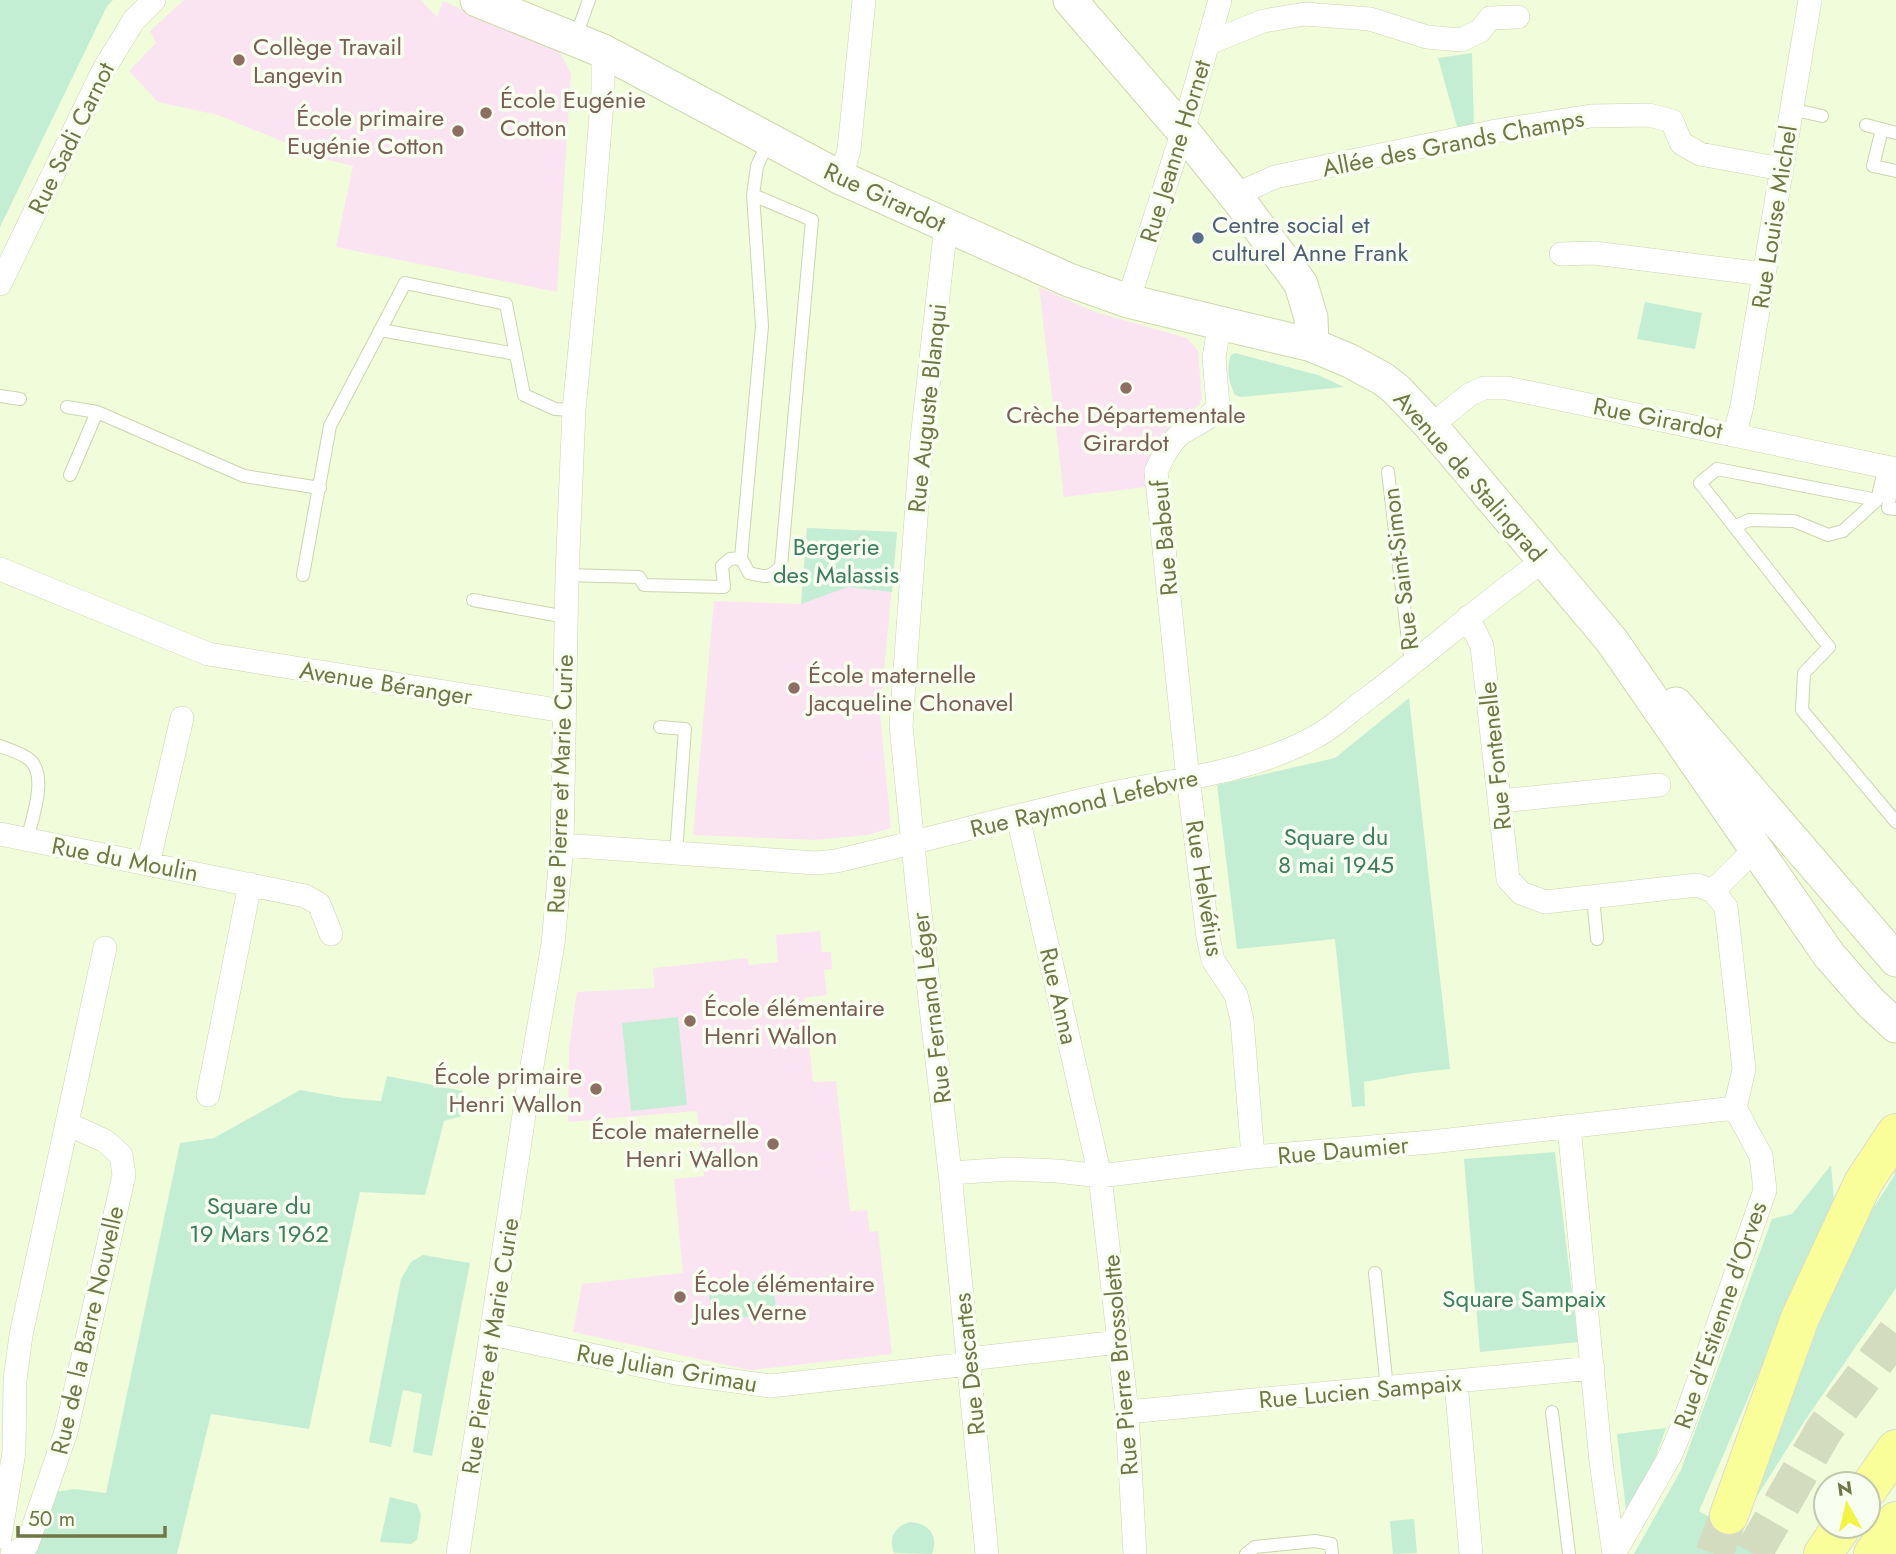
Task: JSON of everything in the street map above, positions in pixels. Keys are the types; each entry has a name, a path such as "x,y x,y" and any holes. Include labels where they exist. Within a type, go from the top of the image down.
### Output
{"highway":[{"path":"1729,1515 1800,1318 1863,1183 1896,1133"},
{"path":"1881,1470 1896,1449"},
{"path":"1872,1554 1896,1521"}],"main road":[{"name":"Rue Girardot","path":"477,0 589,45 841,178 1069,280 1128,302 1312,345"},
{"path":"1069,0 1183,131 1301,284 1311,318 1312,345"},
{"name":"Avenue de Stalingrad","path":"1312,345 1383,379 1402,395 1612,641 1690,718 1896,960"},
{"name":"Avenue de Stalingrad","path":"1612,641 1829,955 1871,1003 1896,1026"}],"street":[{"name":"Rue Sadi Carnot","path":"0,284 104,69 134,20 153,0"},
{"path":"841,178 847,161 863,0"},
{"name":"Rue Jeanne Hornet","path":"1128,302 1183,131 1220,0"},
{"name":"Rue Louise Michel","path":"1735,434 1742,406 1810,0"},
{"path":"1209,43 1263,20 1305,14 1370,19 1427,37 1461,40 1480,31 1490,18 1518,17"},
{"name":"Rue Pierre et Marie Curie","path":"458,1554 527,1095 553,944 562,845 567,575 574,410 603,90 589,45"},
{"name":"Allée des Grands Champs","path":"1235,195 1275,177 1496,131 1591,116 1649,115 1672,121 1681,143 1700,154 1782,169"},
{"name":"Rue Auguste Blanqui","path":"913,843 901,708 921,448 946,225"},
{"path":"1561,254 1594,253 1764,274"},
{"name":"Rue Babeuf","path":"1189,780 1156,471 1166,450 1179,435 1209,418 1218,406 1214,357 1220,323"},
{"name":"Rue Girardot","path":"1430,426 1469,395 1485,388 1507,388 1892,468"},
{"name":"Rue Raymond Lefebvre","path":"562,845 816,863 836,861 1111,794 1230,770 1317,736 1411,666 1468,617 1543,561"},
{"name":"Avenue Béranger","path":"0,569 208,654 564,711"},
{"name":"Rue Fontenelle","path":"1468,617 1482,646 1508,878 1521,893 1545,902 1593,897"},
{"path":"148,864 183,718"},
{"name":"Rue Helvétius","path":"1189,780 1213,960 1236,995 1242,1020 1254,1157"},
{"path":"1500,801 1659,785"},
{"name":"Rue Anna","path":"1018,817 1100,1176"},
{"name":"Rue du Moulin","path":"0,834 305,896 319,904 331,934"},
{"name":"Rue Fernand Léger","path":"913,843 950,1173"},
{"path":"1713,891 1755,849"},
{"path":"208,1095 250,884"},
{"path":"1593,897 1697,885 1713,891 1726,907 1744,1069 1735,1108"},
{"name":"Rue de la Barre Nouvelle","path":"0,1537 21,1335 105,948"},
{"name":"Rue Daumier","path":"950,1173 1011,1169 1100,1176 1254,1157 1430,1142 1735,1108"},
{"name":"Rue d'Estienne d'Orves","path":"1614,1554 1670,1456 1683,1425 1765,1190 1761,1156 1735,1108"},
{"name":"Rue de la Barre Nouvelle","path":"12,1554 27,1545 66,1432 124,1175 121,1155 105,1141 68,1124"},
{"name":"Rue d'Estienne d'Orves","path":"1569,1126 1601,1462 1614,1554"},
{"name":"Rue Descartes","path":"950,1173 987,1554"},
{"name":"Rue Pierre Brossolette","path":"1100,1176 1127,1412 1135,1554"},
{"name":"Rue Julian Grimau","path":"492,1334 676,1373 770,1386 1119,1342"},
{"name":"Rue Lucien Sampaix","path":"1127,1412 1593,1368"},
{"path":"1456,1382 1471,1554"}],"lane":[{"path":"589,0 589,45"},
{"path":"1791,109 1822,116"},
{"path":"1866,125 1896,133"},
{"path":"1882,129 1873,166 1896,171"},
{"path":"753,195 813,220 781,566 774,575 765,578 748,573 741,558 762,326 753,195 757,166 769,138"},
{"path":"303,575 330,426 405,283 506,304 524,395 555,409 574,410"},
{"path":"380,330 516,354"},
{"path":"0,396 20,400"},
{"path":"67,407 97,412 244,476 320,488"},
{"path":"70,475 97,412"},
{"path":"1877,500 1717,468 1700,483 1829,647 1804,673 1802,710 1896,822"},
{"path":"1736,526 1749,520 1768,519 1794,521 1828,534 1843,531 1877,500 1892,468"},
{"path":"1892,468 1888,508 1896,509"},
{"name":"Rue Saint-Simon","path":"1388,472 1411,666"},
{"path":"567,575 639,577 645,584 724,587 722,566 730,559 741,558"},
{"path":"473,600 566,617"},
{"path":"660,727 685,729 676,853"},
{"path":"0,746 29,759 38,772 39,783 27,840"},
{"path":"1593,897 1597,939"},
{"path":"1375,1273 1387,1388"},
{"path":"1552,1412 1569,1554"},
{"path":"1245,1554 1255,1547 1315,1541 1331,1549"}],"shaded area":[{"path":"0,0 1896,0 1896,1554 0,1554"},
{"path":"184,0 421,0 437,17 443,1 560,52 571,74 557,292 336,247 353,166 325,159 218,115 158,102 129,71 156,43 150,31"},
{"name":"Crèche Départementale Girardot","path":"1039,287 1095,312 1187,338 1198,351 1202,398 1199,405 1156,442 1147,469 1146,487 1064,497"},
{"name":"École maternelle Jacqueline Chonavel","path":"807,528 897,532 880,714 891,828 868,835 814,840 693,835 714,601 801,604"},
{"path":"820,931 822,952 831,952 832,969 824,970 827,995 804,998 813,1082 836,1081 850,1211 867,1210 870,1232 878,1231 892,1354 750,1370 573,1332 582,1284 683,1273 674,1179 704,1176 697,1111 568,1122 569,1048 577,992 655,988 653,968 748,958 749,965 778,962 776,935"}],"green space":[{"path":"0,0 113,0 107,6 0,227"},
{"path":"1472,53 1474,130 1459,134 1438,58"},
{"path":"1645,302 1702,313 1695,349 1637,339"},
{"path":"1235,353 1318,375 1344,387 1241,397 1235,395 1229,375 1229,360"},
{"name":"Bergerie des Malassis","path":"807,528 897,532 892,592 848,587 801,604"},
{"name":"Square du 8 mai 1945","path":"1409,698 1450,1069 1364,1082 1365,1106 1352,1107 1335,939 1237,949 1217,785 1335,758"},
{"path":"678,1017 687,1105 631,1111 622,1023"},
{"name":"Square du 19 Mars 1962","path":"387,1076 463,1091 462,1116 444,1121 425,1195 360,1192 309,1429 211,1414 177,1554 27,1554 48,1493 74,1489 106,1493 180,1143 214,1138 300,1090 381,1101"},
{"name":"Square Sampaix","path":"1555,1152 1578,1342 1480,1352 1464,1159"},
{"path":"1831,1165 1834,1200 1699,1511 1733,1531 1826,1282 1894,1176 1896,1167 1896,1288 1804,1422 1735,1531 1766,1549 1763,1554 1634,1554 1681,1470 1772,1219 1792,1214"},
{"path":"423,1255 470,1263 432,1456 413,1452 422,1394 403,1390 391,1447 369,1442 401,1279 411,1262"},
{"path":"772,1279 777,1314 712,1321 708,1286"},
{"path":"1666,1428 1644,1489 1627,1518 1617,1434"},
{"path":"390,1497 417,1504 421,1515 417,1540 411,1544 380,1542"},
{"path":"1414,1519 1417,1553 1393,1554 1390,1521"},
{"path":"910,1522 922,1525 931,1532 934,1542 932,1554 894,1553 894,1533 900,1526"}],"tunnel":[{"path":"1753,1554 1824,1430 1896,1333"},
{"path":"1714,1554 1729,1515"}],"place":[{"name":"Collège Travail Langevin","path":"239,60"},
{"name":"École Eugénie Cotton","path":"486,113"},
{"name":"École primaire Eugénie Cotton","path":"458,131"},
{"name":"Centre social et culturel Anne Frank","path":"1198,238"},
{"name":"Crèche Départementale Girardot","path":"1126,388"},
{"name":"École maternelle Jacqueline Chonavel","path":"794,688"},
{"name":"École élémentaire Henri Wallon","path":"690,1021"},
{"name":"École primaire Henri Wallon","path":"596,1089"},
{"name":"École maternelle Henri Wallon","path":"773,1144"},
{"name":"École élémentaire Jules Verne","path":"680,1297"}]}
